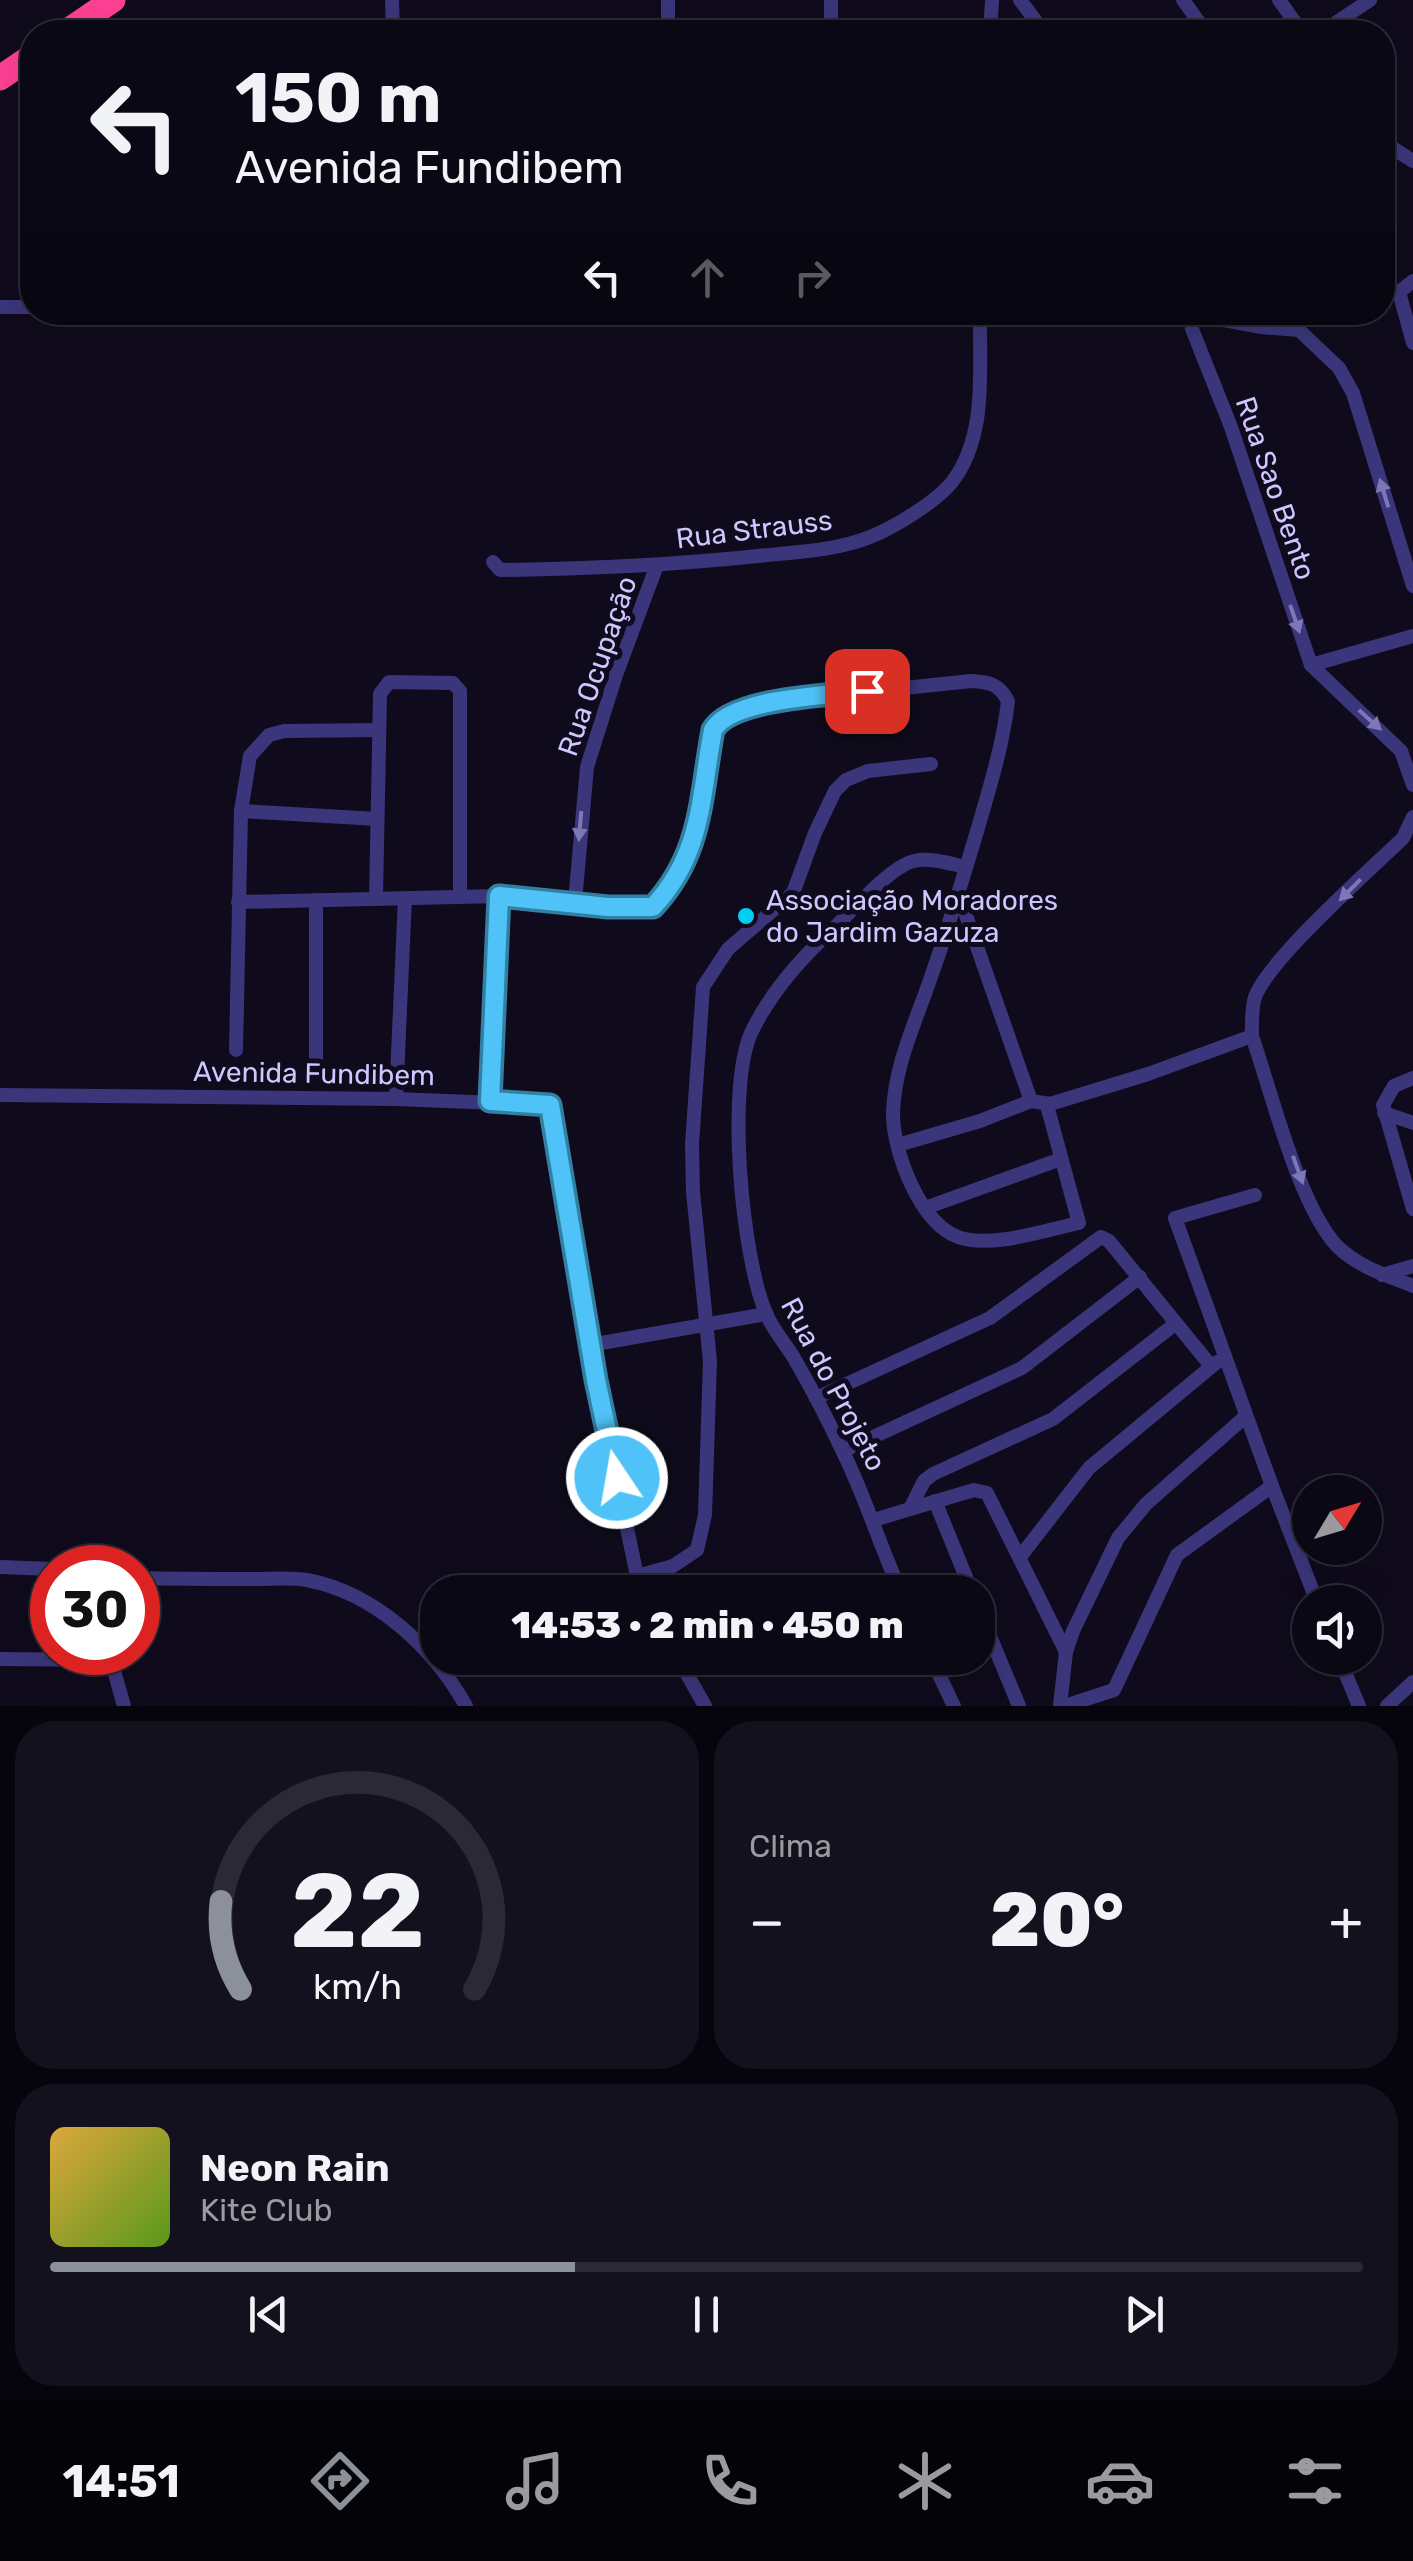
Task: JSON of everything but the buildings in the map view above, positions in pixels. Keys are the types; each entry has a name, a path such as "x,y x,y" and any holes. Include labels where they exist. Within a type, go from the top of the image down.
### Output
{"highway":[{"path":"84,20 113,0"}],"street":[{"path":"1340,20 1370,0"},
{"path":"1398,292 1413,281"},
{"path":"1398,292 1413,343"},
{"name":"Rua Strauss","path":"494,562 500,570 657,566 835,547 878,534 952,482 974,438 979,407 980,325"},
{"path":"1179,325 1192,329 1198,325"},
{"path":"1252,325 1299,330 1339,368 1353,393 1413,586"},
{"name":"Rua Sao Bento","path":"1192,329 1311,665"},
{"name":"Rua Ocupação","path":"574,902 587,767 657,566"},
{"path":"1311,665 1413,636"},
{"path":"1311,665 1401,751 1413,785"},
{"path":"376,898 380,694 384,684 452,682 459,687 460,897"},
{"path":"238,902 499,896 608,907 653,907 669,889 692,845 713,730 725,715 809,698 990,682 998,686 1008,701 1006,720 960,895 903,1054 893,1115 906,1173 925,1208 944,1229 972,1241 1079,1224 1048,1109 1050,1104"},
{"path":"236,1050 241,811 250,756 269,735 284,731 379,730"},
{"path":"640,1575 672,1566 697,1550 703,1532 710,1362 692,1160 703,987 728,949 793,892 815,833 835,791 846,780 868,772 931,764"},
{"path":"241,811 377,819"},
{"path":"1413,818 1403,838 1263,982 1252,1012 1252,1036 1316,1217 1336,1245 1381,1275 1413,1286"},
{"name":"Rua do Projeto","path":"895,1575 843,1451 766,1314 754,1273 740,1175 744,1063 751,1032 799,962 900,867 920,860 966,867"},
{"path":"960,895 1031,1101"},
{"path":"490,1101 499,896"},
{"path":"396,1099 405,898"},
{"path":"316,900 316,1071"},
{"path":"898,1145 1031,1101 1050,1104 1252,1036"},
{"path":"1413,1078 1394,1086 1384,1109 1413,1209"},
{"name":"Avenida Fundibem","path":"0,1094 550,1105 590,1345 636,1575"},
{"path":"1384,1109 1413,1124"},
{"path":"925,1208 1061,1159"},
{"path":"1255,1195 1175,1218 1310,1585"},
{"path":"816,1398 990,1318 1102,1237 1212,1366"},
{"path":"1381,1275 1413,1266"},
{"path":"843,1451 1022,1368 1140,1277"},
{"path":"590,1345 766,1314"},
{"path":"910,1509 924,1480 1054,1419 1175,1324"},
{"path":"1020,1558 1090,1468 1225,1355"},
{"path":"1246,1416 1135,1516 1118,1538 1082,1607 1066,1652 1062,1706 1114,1690 1177,1554 1272,1486"},
{"path":"874,1520 984,1490 1066,1652"},
{"path":"935,1501 965,1575"},
{"path":"0,1567 30,1568"},
{"path":"160,1578 302,1579 334,1587 389,1618 416,1642 438,1664 466,1706"},
{"path":"995,1649 1019,1706"},
{"path":"0,1659 30,1658"},
{"path":"115,1675 124,1706"},
{"path":"688,1675 705,1706"},
{"path":"939,1675 954,1706"},
{"path":"1347,1675 1359,1706"},
{"path":"1387,1706 1413,1682"}],"place":[{"name":"Associação Moradores do Jardim Gazuza","path":"746,916"}],"route":[{"path":"617,1478 596,1380 550,1105 490,1101 499,896 608,907 653,907 676,881 692,845 713,730 718,721 746,708 867,691"}]}
